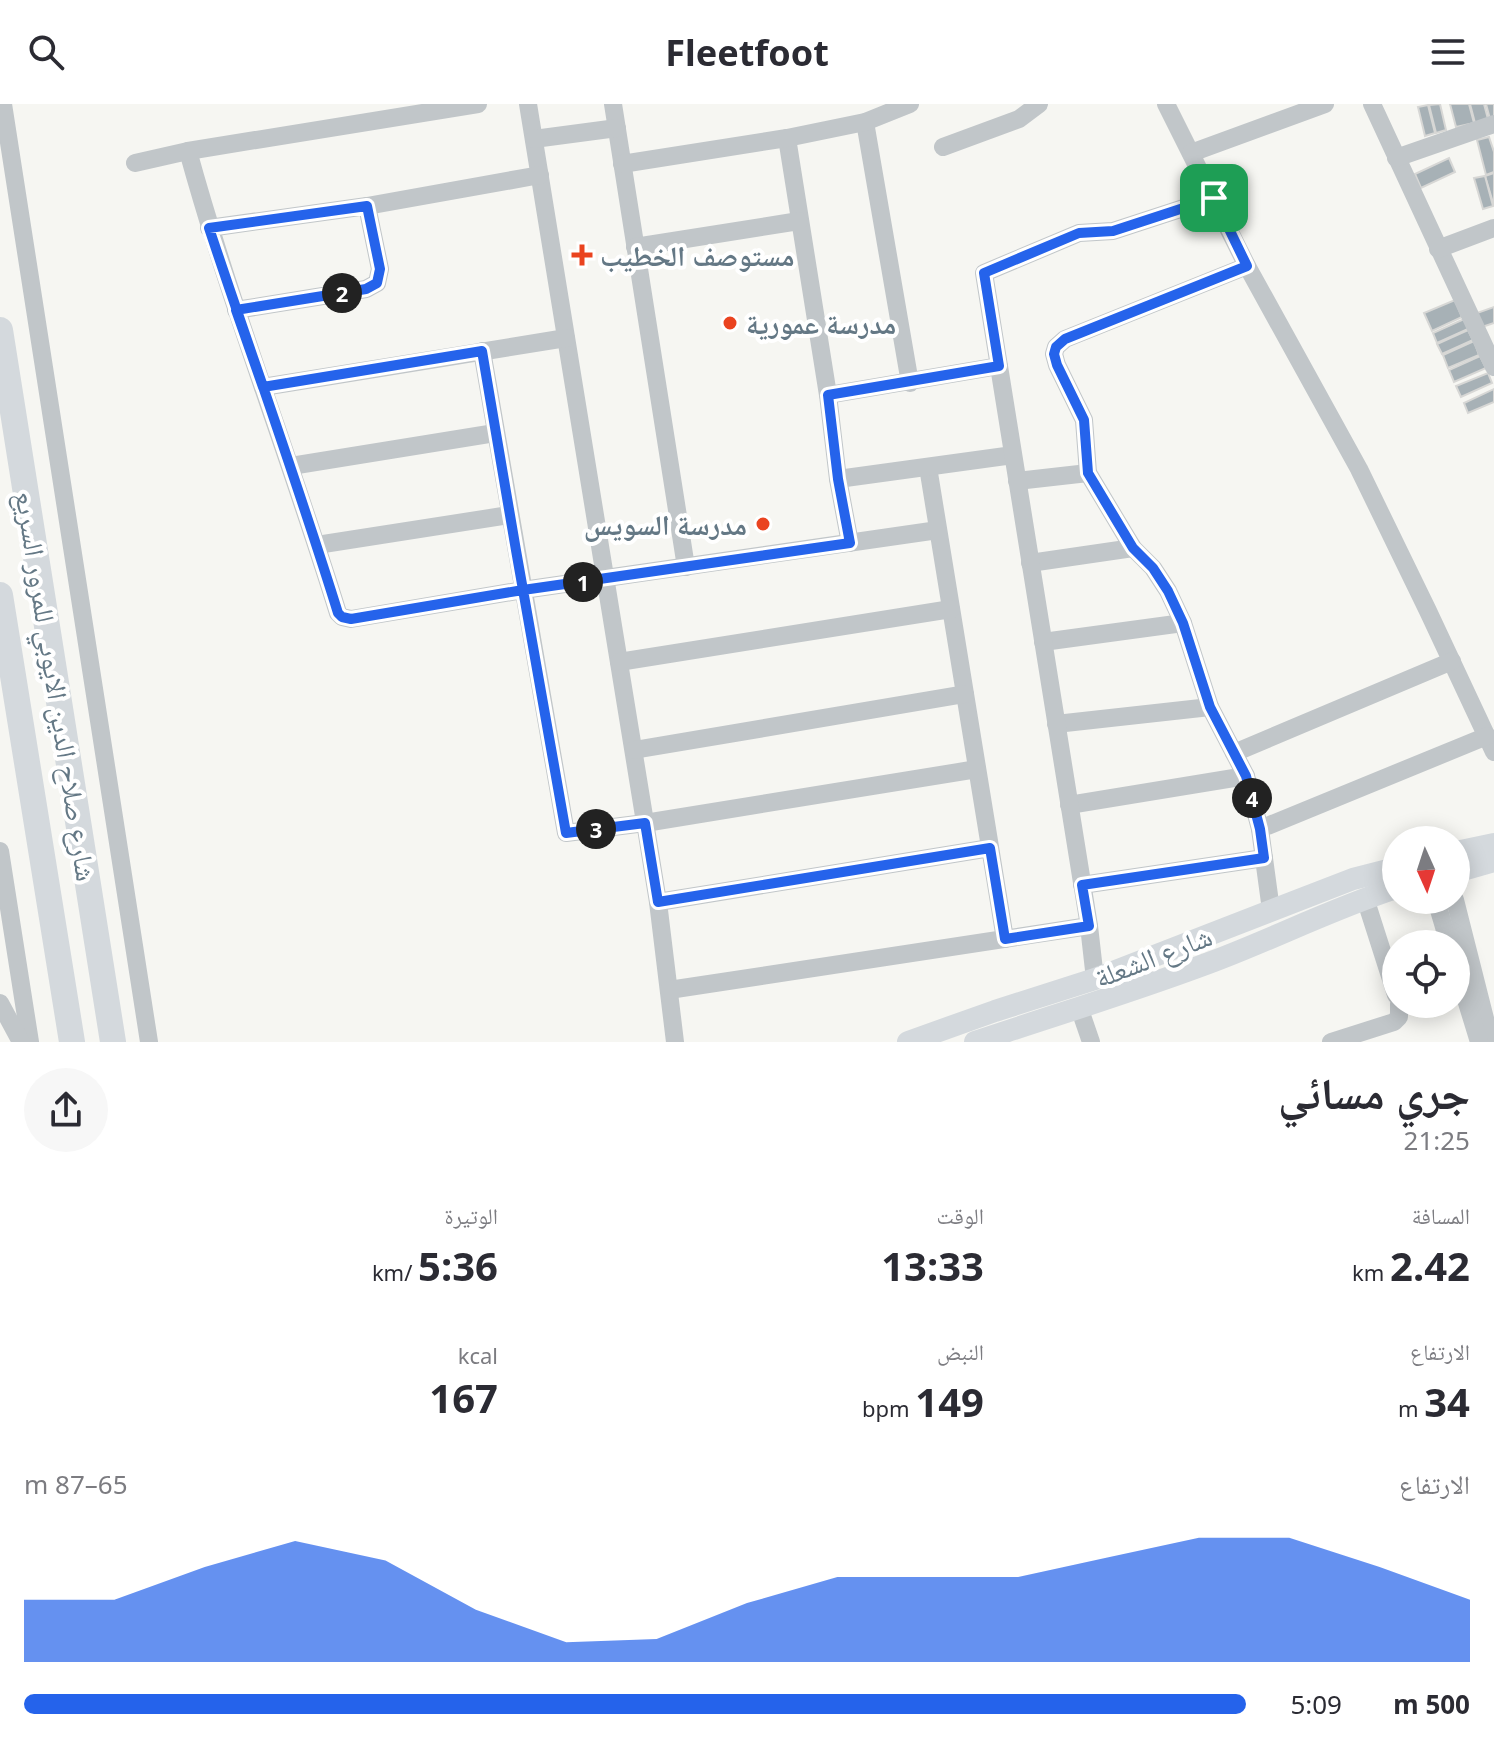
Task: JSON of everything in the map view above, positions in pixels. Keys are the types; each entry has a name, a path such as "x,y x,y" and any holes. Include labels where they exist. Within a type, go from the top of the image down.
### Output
{"highway":[{"name":"شارع صلاح الدين الايوبي للمرور السريع","path":"0,330 113,1042"},
{"name":"شارع صلاح الدين الايوبي للمرور السريع","path":"0,595 72,1042"}],"main road":[{"path":"1470,849 1494,844"},
{"path":"1470,868 1494,861"},
{"name":"شارع الشعلة","path":"908,1042 1095,979 1353,879 1382,872"},
{"name":"شارع الشعلة","path":"975,1042 1212,962 1382,893"}],"street":[{"path":"3,104 149,1042"},
{"path":"135,163 188,151 478,104"},
{"path":"528,104 658,902 675,1042"},
{"path":"613,104 686,567"},
{"path":"622,164 787,138 865,122 910,104"},
{"path":"943,147 1019,119 1039,104"},
{"path":"1166,104 1247,266 1359,469 1491,744 1260,829"},
{"path":"1191,153 1325,104"},
{"path":"1372,104 1438,249 1487,335 1494,367"},
{"path":"865,122 910,383"},
{"path":"1396,158 1494,124"},
{"path":"534,139 617,128"},
{"path":"787,138 850,543"},
{"path":"188,151 236,310 338,613 342,617 351,619 523,590 938,530"},
{"path":"209,228 367,206 540,175"},
{"path":"1095,979 984,273 1079,233 1113,231 1214,198"},
{"path":"236,310 366,289 377,283 380,269 367,206"},
{"path":"635,247 799,221"},
{"path":"1438,249 1494,228"},
{"path":"1247,266 1065,339 1056,347 1054,354 1084,420 1088,473 1133,548 1153,568 1168,591 1183,623 1210,707 1246,776 1260,829 1271,910"},
{"path":"263,387 566,338"},
{"path":"482,351 566,833 977,769"},
{"path":"828,395 999,366"},
{"path":"291,466 495,433"},
{"path":"838,479 1013,455"},
{"path":"928,467 1005,939"},
{"path":"1017,481 1088,473"},
{"path":"317,545 509,515"},
{"path":"1030,563 1133,548"},
{"path":"619,662 951,609"},
{"path":"1043,642 1183,623"},
{"path":"1234,753 1452,661"},
{"path":"634,750 965,694"},
{"path":"1056,724 1210,707"},
{"path":"1069,805 1246,776"},
{"path":"658,902 990,848"},
{"path":"0,851 30,1042"},
{"path":"1082,885 1264,858"},
{"path":"1365,898 1382,951"},
{"path":"1459,914 1491,1042"},
{"path":"669,990 1089,926"},
{"path":"0,1003 21,1042"},
{"path":"1079,1007 1091,1042"},
{"path":"1470,1013 1479,1042"},
{"path":"1331,1042 1394,1022 1398,1018"}],"building":[{"path":"1440,104 1446,130 1436,133 1429,105"},
{"path":"1450,104 1469,104 1474,123 1456,127"},
{"path":"1470,104 1484,104 1488,119 1475,123"},
{"path":"1486,104 1494,104 1494,118 1490,119"},
{"path":"1428,105 1435,133 1425,136 1418,107"},
{"path":"1489,137 1494,152 1494,172 1486,175 1477,140"},
{"path":"1449,158 1455,172 1421,188 1415,174"},
{"path":"1494,173 1494,206 1485,176"},
{"path":"1485,176 1493,206 1483,209 1474,178"},
{"path":"1455,300 1462,317 1432,331 1424,313"},
{"path":"1494,307 1494,323 1482,327 1477,313"},
{"path":"1464,319 1468,329 1437,343 1433,333"},
{"path":"1468,330 1473,340 1442,354 1437,344"},
{"path":"1474,341 1479,355 1448,368 1443,355"},
{"path":"1480,356 1486,368 1454,382 1449,370"},
{"path":"1488,373 1492,383 1461,397 1456,386"},
{"path":"1494,389 1494,402 1468,413 1464,403"}],"place":[{"name":"مستوصف الخطيب","path":"582,255"},
{"name":"مدرسة عمورية","path":"730,323"},
{"name":"مدرسة السويس","path":"763,524"}],"route":[{"path":"1214,198 1113,231 1079,233 984,273 999,366 828,395 838,479 850,543 523,590 351,619 338,613 291,466 263,387 236,310 209,228 367,206 380,269 377,283 366,289 236,310 263,387 482,351 509,515 523,590 566,833 645,823 658,902 990,848 1005,939 1089,926 1082,885 1264,858 1246,776 1210,707 1183,623 1168,591 1153,568 1133,548 1088,473 1084,420 1054,354 1056,347 1065,339 1247,266 1214,198"}]}
